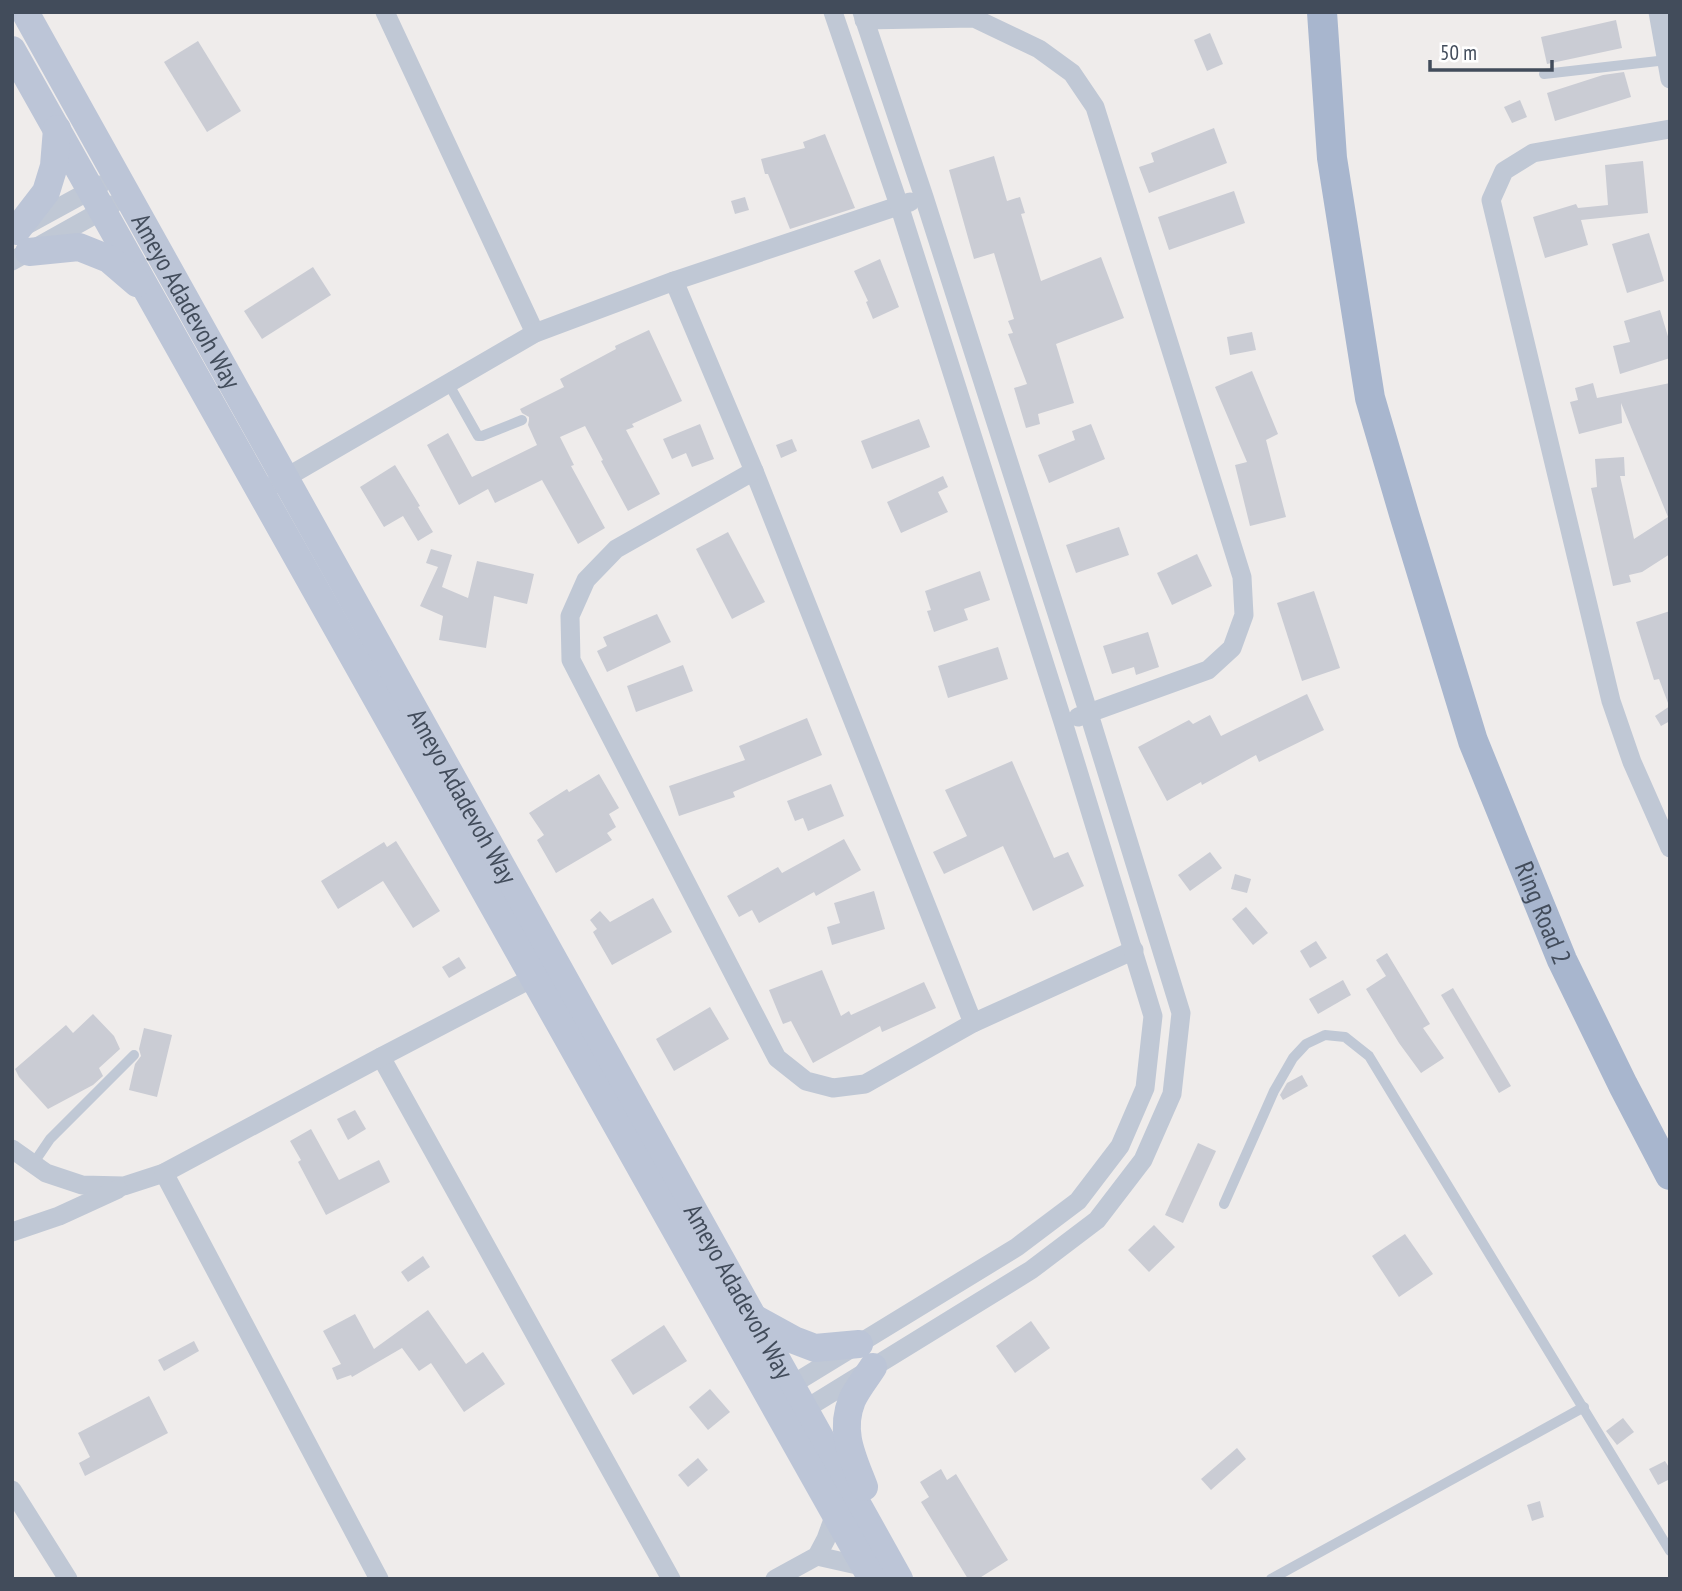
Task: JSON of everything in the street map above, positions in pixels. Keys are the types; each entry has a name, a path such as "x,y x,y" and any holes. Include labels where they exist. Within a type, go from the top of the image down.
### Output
{"main road":[{"name":"Ring Road 2","path":"1322,12 1332,158 1370,398 1473,741 1562,960 1670,1175"}],"street":[{"name":"Ameyo Adadevoh Way","path":"25,12 285,478 545,971 882,1573"},
{"path":"385,12 535,333"},
{"path":"788,1404 866,1356 1078,1201 1120,1146 1145,1088 1153,1016 899,205 833,12"},
{"path":"1658,12 1668,70"},
{"path":"788,1404 866,1356 1031,1270 1097,1220 1143,1160 1171,1094 1181,1013 1089,713 924,197 863,16 974,18 1039,49 1072,74 1095,107 1242,577 1244,615 1232,648 1208,670 1089,713 1063,722"},
{"name":"Ameyo Adadevoh Way","path":"12,50 261,492 754,1318 835,1514 882,1573"},
{"path":"17,244 46,192 54,166 57,129"},
{"path":"1670,129 1533,153 1504,171 1491,200 1611,701 1632,762 1670,848"},
{"path":"17,244 122,186"},
{"path":"261,492 535,333 674,281 924,197"},
{"path":"17,244 79,247 108,259 148,293"},
{"path":"674,281 754,471 973,1023"},
{"path":"754,471 615,549 586,580 570,616 571,660 777,1058 806,1081 833,1088 865,1084 973,1023 1134,950"},
{"path":"12,1232 59,1216 124,1186 164,1173 545,971"},
{"path":"381,1057 671,1579"},
{"path":"12,1149 46,1173 82,1185 124,1186"},
{"path":"164,1173 379,1579"},
{"path":"754,1318 815,1348 866,1356"},
{"path":"817,1556 882,1573 845,1426 866,1356"},
{"path":"12,1490 68,1579"},
{"path":"775,1579 817,1556 835,1514"}],"lane":[{"path":"1544,74 1668,70"},
{"path":"448,383 478,436 522,420"},
{"path":"1224,1204 1274,1091 1293,1058 1306,1044 1325,1035 1345,1037 1369,1056 1670,1550"},
{"path":"33,1164 50,1139 134,1055"},
{"path":"1271,1579 1584,1407"}],"building":[{"path":"1616,20 1622,48 1547,64 1541,37"},
{"path":"1210,33 1223,64 1207,71 1194,40"},
{"path":"198,41 241,111 207,132 164,62"},
{"path":"1624,72 1631,97 1555,121 1547,93 1603,75"},
{"path":"1520,100 1527,117 1512,123 1504,107"},
{"path":"1214,128 1227,163 1149,193 1139,167 1154,162 1151,153"},
{"path":"825,134 855,208 790,229 761,159 805,148 803,142"},
{"path":"994,156 1007,201 1020,197 1025,213 1021,214 1041,281 1101,257 1124,318 1056,344 1074,403 1038,414 1040,424 1026,428 1014,388 1027,384 1008,334 1013,333 1008,321 1014,319 994,253 974,259 949,170"},
{"path":"1643,161 1648,213 1581,220 1588,245 1545,258 1533,217 1576,204 1578,208 1608,205 1605,165"},
{"path":"1234,191 1245,223 1169,250 1158,217"},
{"path":"745,197 749,210 735,214 731,201"},
{"path":"1649,233 1664,281 1627,293 1612,244"},
{"path":"880,259 899,307 873,319 854,271"},
{"path":"313,267 331,295 262,339 244,311"},
{"path":"1660,310 1670,343 1670,358 1620,374 1613,346 1630,342 1624,321"},
{"path":"649,330 682,401 632,424 634,427 626,430 660,494 628,511 585,426 560,437 574,465 571,466 605,528 578,544 542,480 495,503 488,489 459,505 427,445 448,433 472,477 537,445 528,425 529,417 520,409 564,387 560,379 616,349 615,346"},
{"path":"1252,332 1256,350 1230,355 1227,337"},
{"path":"1252,371 1278,434 1266,440 1286,517 1250,526 1235,465 1247,462 1215,387"},
{"path":"1593,383 1597,398 1670,383 1670,554 1642,572 1629,575 1631,582 1613,586 1591,488 1597,487 1595,459 1624,457 1625,476 1620,476 1634,539 1668,517 1621,403 1622,423 1579,434 1570,402 1578,400 1575,388"},
{"path":"919,419 930,447 872,469 861,441"},
{"path":"700,424 714,459 692,467 686,453 672,459 663,439"},
{"path":"1091,424 1105,459 1049,483 1038,455 1075,440 1072,431"},
{"path":"792,439 797,451 781,458 776,445"},
{"path":"395,465 433,532 418,541 403,516 384,527 360,487"},
{"path":"943,476 948,487 938,492 948,512 901,533 887,502"},
{"path":"1119,527 1129,555 1076,573 1066,545"},
{"path":"728,532 765,602 732,619 696,549"},
{"path":"431,549 452,555 442,587 468,598 477,561 534,574 527,604 494,596 486,648 439,640 443,616 420,606 438,567 426,563"},
{"path":"1197,554 1212,586 1172,605 1157,573"},
{"path":"980,571 990,600 964,609 968,620 934,632 927,611 931,610 925,591"},
{"path":"1314,591 1340,668 1302,681 1277,603"},
{"path":"1670,611 1668,703 1659,679 1654,680 1636,622"},
{"path":"657,614 671,642 607,672 597,651 607,646 603,637"},
{"path":"1148,632 1159,667 1136,675 1134,667 1112,674 1103,646"},
{"path":"998,647 1008,679 948,698 938,666"},
{"path":"683,665 693,691 636,712 627,686"},
{"path":"1307,694 1324,730 1259,762 1256,755 1167,801 1138,747 1189,720 1193,724 1210,715 1221,736"},
{"path":"1670,706 1670,721 1661,726 1655,716"},
{"path":"807,718 822,755 733,792 735,797 679,816 669,786 745,760 739,746"},
{"path":"1012,761 1054,858 1068,852 1084,886 1033,911 1003,846 944,874 933,852 967,836 945,790"},
{"path":"599,774 619,808 609,814 616,827 607,833 612,840 556,873 537,840 544,835 529,813 567,789 569,792"},
{"path":"831,784 844,816 808,831 803,818 795,821 787,801"},
{"path":"844,839 861,870 816,896 814,892 759,923 752,910 739,917 727,896 778,867 782,873"},
{"path":"396,841 440,911 413,928 383,881 338,909 321,881 384,842 387,847"},
{"path":"1210,852 1222,868 1190,891 1178,875"},
{"path":"1235,874 1251,879 1247,893 1231,889"},
{"path":"874,891 885,929 832,945 827,927 840,923 834,903"},
{"path":"653,898 672,932 612,965 593,932 597,929 590,920 600,911 610,922"},
{"path":"1246,907 1268,933 1253,945 1232,919"},
{"path":"1316,941 1327,958 1310,968 1300,951"},
{"path":"1387,953 1430,1024 1423,1028 1444,1058 1421,1073 1366,989 1386,976 1376,960"},
{"path":"459,957 466,968 449,978 442,967"},
{"path":"822,970 841,1016 849,1011 851,1015 924,982 936,1008 882,1032 880,1026 813,1063 791,1021 783,1024 769,990"},
{"path":"1343,980 1351,995 1318,1014 1309,999"},
{"path":"1453,988 1511,1086 1499,1093 1441,995"},
{"path":"710,1007 729,1039 674,1071 656,1039"},
{"path":"93,1014 114,1036 120,1049 99,1068 103,1076 93,1085 48,1109 15,1069 66,1025 73,1033"},
{"path":"144,1028 172,1035 157,1097 129,1090 135,1064 141,1056 139,1049"},
{"path":"1302,1075 1308,1086 1283,1100 1280,1095 1287,1083"},
{"path":"355,1110 366,1129 348,1140 337,1119"},
{"path":"311,1129 339,1180 379,1160 390,1182 326,1215 290,1141"},
{"path":"1198,1143 1216,1151 1183,1223 1165,1215"},
{"path":"1154,1225 1175,1247 1149,1272 1128,1250"},
{"path":"1405,1234 1433,1274 1399,1297 1372,1256"},
{"path":"423,1256 430,1267 408,1282 401,1272"},
{"path":"428,1310 466,1364 483,1352 505,1384 464,1412 431,1363 419,1371 402,1348 352,1377 351,1375 337,1380 332,1368 341,1364 323,1331 355,1314 374,1349"},
{"path":"1031,1321 1050,1348 1015,1373 996,1346"},
{"path":"664,1325 687,1361 633,1395 611,1360"},
{"path":"194,1341 199,1351 164,1371 158,1360"},
{"path":"710,1389 730,1412 708,1430 689,1407"},
{"path":"149,1396 168,1433 85,1476 79,1463 90,1457 78,1433"},
{"path":"1623,1418 1634,1432 1617,1445 1606,1431"},
{"path":"1237,1448 1246,1459 1211,1490 1201,1479"},
{"path":"698,1458 708,1470 688,1487 678,1475"},
{"path":"1665,1461 1670,1469 1670,1479 1658,1485 1649,1469"},
{"path":"941,1469 947,1480 956,1474 1008,1560 978,1579 968,1579 921,1502 929,1497 920,1482"},
{"path":"1540,1501 1544,1517 1532,1521 1527,1505"}]}
